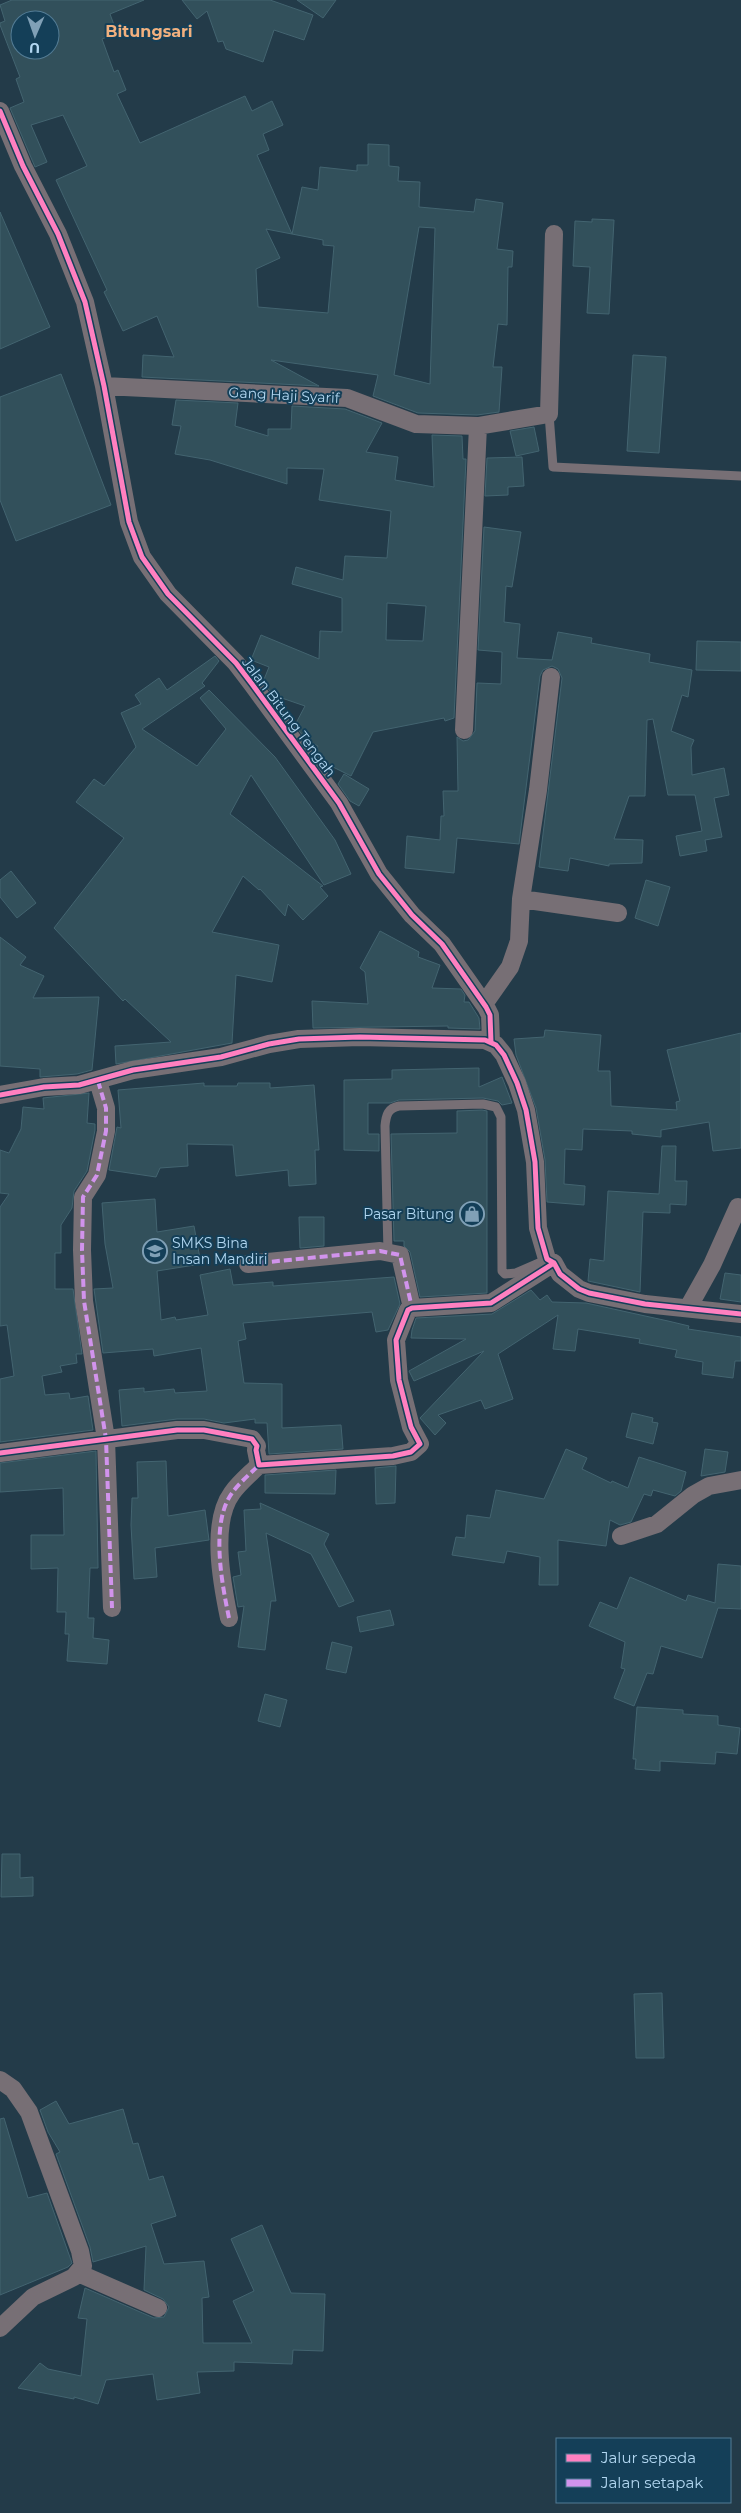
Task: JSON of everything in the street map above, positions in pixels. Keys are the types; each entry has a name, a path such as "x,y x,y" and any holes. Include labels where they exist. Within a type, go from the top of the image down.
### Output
{"street":[{"name":"Jalan Bitung Tengah","path":"0,111 23,166 58,234 87,310 104,386 129,522 142,558 168,594 236,663 339,803 379,874 412,915 442,944 490,1015 491,1042"},
{"path":"549,414 554,234"},
{"name":"Gang Haji Syarif","path":"104,386 347,398 416,424 478,426 549,414"},
{"path":"464,730 478,426"},
{"path":"484,1004 506,974 515,956 519,941 521,899 538,790 551,677"},
{"path":"521,899 618,912"},
{"path":"0,1095 30,1089 98,1081 133,1070 220,1057 269,1044 299,1039 410,1038 491,1042 500,1049 506,1060 526,1110 535,1162 538,1228 551,1261 568,1282 590,1293 645,1304 741,1314"},
{"path":"98,1081 106,1108 106,1130 97,1175 83,1197 82,1250 84,1301 106,1439 112,1608"},
{"path":"688,1308 712,1265 738,1206"},
{"path":"248,1264 380,1251 400,1255 412,1308"},
{"path":"229,1618 222,1576 222,1520 232,1493 259,1465 393,1456 411,1452 420,1444 411,1427 402,1394 396,1340 408,1310 412,1308 491,1303 551,1261"},
{"path":"0,1453 177,1430 204,1430 247,1436 257,1446 259,1465"},
{"path":"621,1536 657,1524 693,1495 709,1486 741,1480"},
{"path":"0,2080 13,2089 29,2112 80,2251 82,2266 78,2273 33,2297 0,2328"},
{"path":"78,2273 158,2308"}],"lane":[{"path":"549,414 553,467 741,476"},
{"path":"388,1254 385,1126 388,1112 394,1106 483,1104 496,1107 502,1117 502,1270 506,1274 516,1273 551,1261"}],"building":[{"path":"12,0 144,0 110,14 117,33 102,39 114,72 118,70 126,90 117,94 140,143 245,96 252,111 272,101 283,125 263,134 269,150 257,155 292,234 302,187 318,190 320,167 357,171 357,165 368,165 368,144 389,145 389,166 399,167 398,181 420,182 419,207 474,212 476,199 503,203 497,249 513,251 512,267 508,267 507,325 498,324 493,367 502,367 499,412 477,415 418,413 373,396 378,375 271,360 319,386 142,377 143,355 174,357 157,316 123,331 104,292 107,290 56,180 87,166 63,115 31,125 47,162 35,167 10,108 24,102 16,79 20,77 13,60 60,60 60,10 10,10 10,51 0,25 0,23 5,21 0,5","holes":["419,227 435,228 430,384 394,375","266,229 323,240 323,245 334,246 328,313 258,307 256,269 280,258"]},
{"path":"182,0 270,0 313,15 304,40 274,30 263,62 226,49 223,41 218,42 207,11 197,19"},
{"path":"297,0 336,0 323,18"},
{"path":"0,212 50,327 0,349"},
{"path":"592,219 614,220 609,314 587,313 590,267 573,266 575,221 592,222"},
{"path":"633,355 666,357 659,453 627,451"},
{"path":"61,374 111,505 16,541 0,500 0,397"},
{"path":"176,400 238,403 235,426 268,436 268,429 291,429 292,406 345,409 382,423 366,452 398,457 395,480 434,487 432,435 462,436 463,459 466,459 454,718 445,721 444,718 373,732 351,776 321,761 315,752 318,746 305,739 295,725 305,706 273,695 263,682 269,667 251,660 261,635 319,659 320,631 342,632 342,598 292,584 296,567 343,580 345,556 387,558 391,511 319,500 324,469 287,468 287,484 210,460 175,454 181,426 172,425","holes":["387,603 426,606 423,641 386,640"]},
{"path":"534,427 539,451 516,456 510,431"},
{"path":"522,457 524,486 508,487 508,495 485,496 487,458"},
{"path":"484,527 521,532 512,587 506,586 504,622 520,624 517,658 552,660 558,632 592,638 591,643 650,654 649,662 692,670 688,697 682,695 671,731 694,740 691,747 692,775 724,768 729,795 714,798 722,837 705,840 707,851 680,856 676,836 702,831 695,795 668,795 653,719 647,720 645,796 629,796 614,839 643,840 642,863 609,864 609,866 570,858 568,871 539,867 562,678 558,669 552,666 543,670 540,676 519,844 457,838 454,873 405,868 407,836 440,840 441,816 444,816 443,791 458,791 457,737 463,741 468,740 475,731 477,683 501,684 502,652 478,650"},
{"path":"697,641 741,642 741,671 696,670"},
{"path":"215,656 219,661 202,683 205,686 142,729 197,766 226,729 200,698 209,690 275,757 335,840 351,874 324,885 251,775 230,814 323,886 320,887 328,896 303,920 288,904 285,916 260,889 243,876 212,932 279,945 272,982 236,975 232,1043 116,1064 115,1046 171,1042 125,999 123,1001 54,928 124,838 76,802 94,779 104,786 136,747 121,713 141,704 135,695 159,678 167,690"},
{"path":"344,774 369,789 359,806 350,801 338,784"},
{"path":"11,871 36,903 17,918 0,897 0,880"},
{"path":"646,880 670,887 658,926 635,918"},
{"path":"380,931 419,952 418,957 440,965 432,988 461,989 465,995 464,1002 469,1002 479,1018 480,1029 448,1028 448,1026 313,1028 312,1001 368,1004 365,972 360,968"},
{"path":"0,937 26,957 20,965 44,976 33,998 99,997 92,1070 77,1074 40,1077 40,1069 0,1066"},
{"path":"545,1030 601,1035 598,1071 610,1071 611,1106 677,1110 676,1102 680,1101 667,1050 741,1033 741,1148 713,1151 709,1122 661,1130 661,1137 632,1134 632,1131 583,1129 582,1150 565,1149 564,1184 585,1186 584,1205 547,1202 545,1160 536,1108 516,1055 514,1039 544,1037"},
{"path":"479,1068 479,1087 502,1077 512,1103 502,1105 498,1101 483,1098 399,1100 390,1103 368,1103 368,1134 379,1134 379,1151 344,1150 344,1080 392,1079 392,1070"},
{"path":"204,1083 204,1086 237,1086 238,1083 270,1083 270,1088 314,1085 319,1150 315,1150 316,1184 289,1186 288,1170 236,1176 233,1145 187,1144 188,1166 160,1168 156,1177 109,1170 117,1127 121,1128 118,1090"},
{"path":"89,1093 87,1123 95,1124 95,1130 87,1171 74,1191 72,1208 61,1225 61,1253 55,1253 55,1289 73,1289 82,1354 76,1354 77,1363 60,1366 62,1372 42,1376 45,1395 69,1393 70,1399 88,1396 93,1430 0,1442 0,1379 14,1376 7,1325 0,1326 0,1207 9,1194 0,1193 0,1150 9,1153 21,1129 23,1107 44,1109 43,1098"},
{"path":"457,1111 487,1111 487,1293 420,1297 410,1252 404,1246 404,1241 394,1241 391,1134 457,1133"},
{"path":"662,1146 676,1146 675,1181 687,1181 686,1205 670,1204 670,1213 643,1212 640,1292 588,1281 590,1259 604,1261 608,1191 659,1194"},
{"path":"155,1199 157,1232 194,1226 201,1264 157,1271 161,1320 175,1317 176,1320 208,1315 200,1275 230,1269 233,1285 273,1282 273,1286 394,1277 400,1304 388,1330 376,1332 372,1312 243,1323 246,1339 238,1341 244,1383 282,1384 282,1428 341,1425 343,1449 269,1454 267,1423 255,1423 255,1419 224,1423 204,1419 177,1419 122,1426 119,1390 144,1388 144,1392 174,1389 175,1393 207,1391 201,1348 154,1356 153,1349 103,1353 94,1289 113,1288 105,1244 102,1203"},
{"path":"299,1217 324,1217 324,1246 300,1248"},
{"path":"725,1273 741,1275 741,1302 720,1299"},
{"path":"531,1290 540,1300 547,1295 552,1302 586,1303 689,1326 688,1329 741,1337 741,1361 735,1361 733,1378 702,1374 703,1362 675,1357 677,1350 639,1343 640,1339 578,1329 575,1351 553,1349 558,1315 498,1354 513,1399 485,1409 481,1400 438,1415 446,1423 435,1435 420,1418 484,1351 414,1381 409,1371 466,1339 411,1338 416,1318 492,1314"},
{"path":"632,1413 653,1418 652,1422 658,1423 653,1444 626,1437"},
{"path":"566,1449 587,1458 582,1469 611,1483 612,1481 628,1488 639,1457 686,1472 681,1491 675,1496 653,1490 651,1496 644,1494 631,1522 620,1525 610,1520 606,1546 558,1540 558,1585 539,1585 540,1557 507,1551 504,1563 452,1555 456,1537 465,1538 467,1515 490,1518 496,1490 544,1499"},
{"path":"705,1449 728,1452 725,1472 701,1476"},
{"path":"96,1451 98,1568 90,1568 88,1618 94,1618 93,1638 109,1640 107,1664 67,1661 69,1634 65,1634 66,1612 57,1612 58,1568 31,1569 31,1535 64,1535 63,1488 0,1492 0,1463"},
{"path":"166,1461 168,1516 205,1510 209,1540 155,1548 157,1577 134,1579 131,1525 132,1498 138,1498 137,1462"},
{"path":"396,1466 395,1503 376,1504 375,1468"},
{"path":"336,1470 335,1494 265,1493 265,1475"},
{"path":"260,1503 329,1534 324,1544 354,1601 339,1607 311,1554 266,1533 276,1601 271,1601 265,1650 238,1647 244,1606 238,1607 233,1577 241,1575 238,1552 246,1551 244,1510 261,1509"},
{"path":"718,1564 741,1566 741,1609 718,1608 702,1658 661,1646 653,1674 647,1673 634,1706 614,1698 625,1669 621,1668 625,1642 589,1626 600,1602 617,1609 630,1577 686,1601 688,1595 715,1603"},
{"path":"390,1610 394,1625 360,1632 357,1617"},
{"path":"332,1642 352,1647 346,1673 326,1669"},
{"path":"265,1694 287,1700 280,1727 258,1721"},
{"path":"637,1707 683,1710 683,1714 718,1716 718,1725 740,1728 737,1754 716,1752 715,1764 660,1761 660,1771 635,1769 636,1759 633,1759"},
{"path":"2,1854 20,1854 20,1878 33,1877 33,1896 1,1897"},
{"path":"662,1993 664,2058 636,2058 634,1994"},
{"path":"56,2101 69,2124 123,2109 133,2144 138,2143 149,2180 163,2176 176,2216 151,2224 164,2264 204,2261 209,2297 202,2298 203,2343 252,2343 233,2301 254,2291 231,2239 262,2225 291,2293 325,2294 323,2351 293,2350 292,2364 234,2362 234,2371 197,2372 200,2393 157,2400 153,2374 106,2380 98,2404 74,2397 74,2399 18,2388 40,2363 48,2369 81,2376 87,2319 78,2318 85,2288 154,2318 164,2317 169,2307 163,2299 144,2290 146,2246 93,2262 90,2247 56,2154 60,2152 48,2132 40,2110"},
{"path":"4,2118 28,2198 47,2193 72,2263 68,2267 0,2295 0,2119"}],"marked path":[{"path":"98,1081 106,1108 106,1131 97,1175 83,1197 82,1250 84,1301 106,1439 112,1608"},
{"path":"248,1264 380,1251 400,1255 412,1308"},
{"path":"229,1618 221,1571 221,1520 225,1506 232,1493 259,1465"}],"cycle path":[{"path":"0,111 23,166 58,234 85,302 104,386 129,522 142,557 168,594 236,663 339,803 379,874 412,915 442,944 486,1007 490,1015 491,1042"},
{"path":"0,1095 44,1087 79,1085 133,1070 221,1057 269,1044 299,1039 360,1037 485,1040 496,1045 504,1055 517,1083 526,1110 535,1162 538,1228 547,1259 554,1263 560,1274 579,1289 589,1293 645,1304 741,1314"},
{"path":"0,1453 177,1430 204,1430 252,1439 257,1446 259,1465 393,1456 411,1452 420,1444 411,1427 399,1380 396,1340 408,1310 412,1308 491,1303 554,1263"}],"place":[{"name":"Pasar Bitung","path":"472,1214"},
{"name":"SMKS Bina Insan Mandiri","path":"155,1251"}],"district":[{"name":"Bitungsari","path":"149,31"}]}
